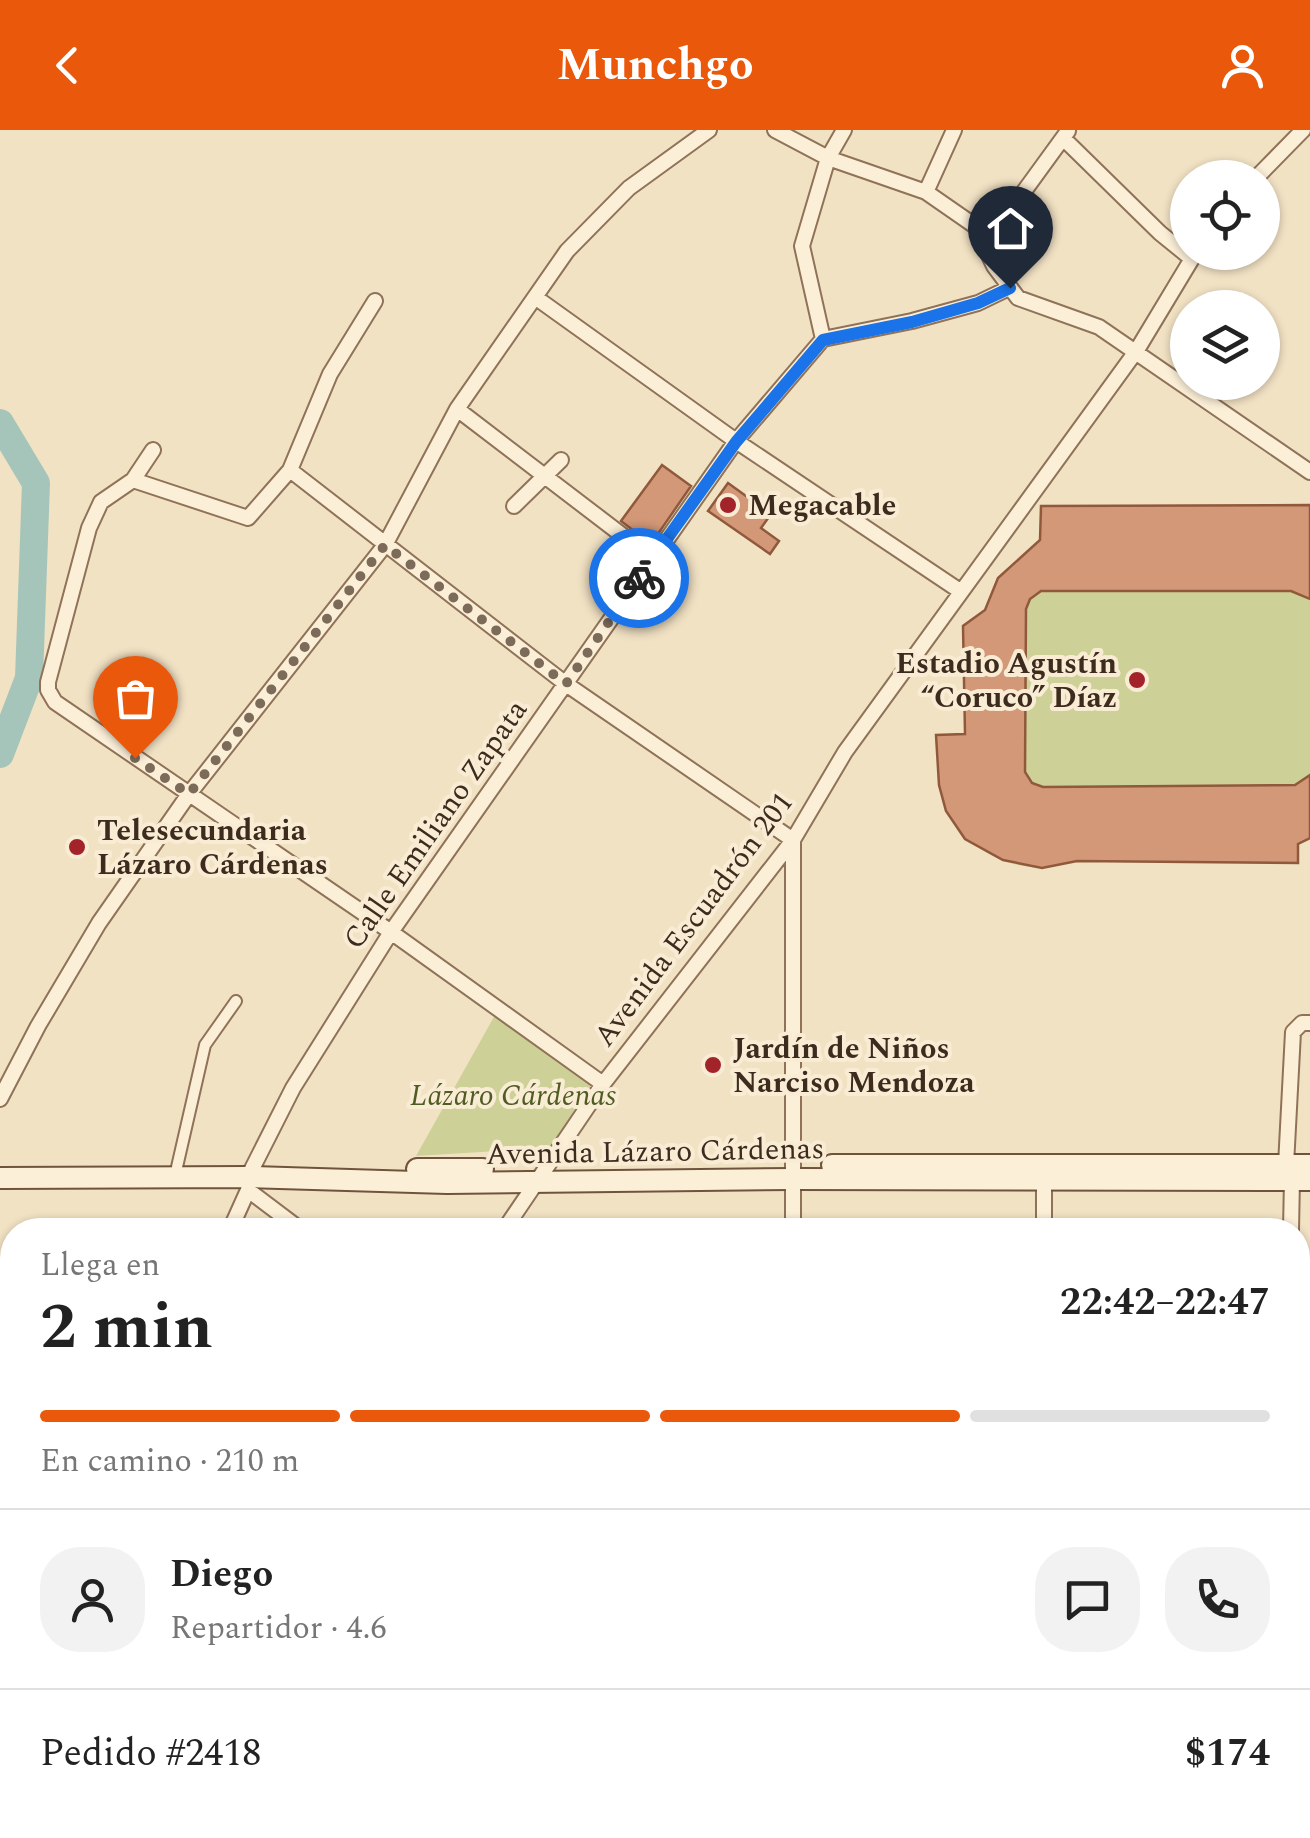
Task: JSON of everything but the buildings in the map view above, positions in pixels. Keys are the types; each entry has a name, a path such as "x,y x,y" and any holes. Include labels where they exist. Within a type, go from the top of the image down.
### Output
{"main road":[{"name":"Avenida Lázaro Cárdenas","path":"0,1178 793,1172 1296,1175 1310,1165"},
{"name":"Avenida Lázaro Cárdenas","path":"0,1168 177,1168 250,1178"},
{"name":"Avenida Lázaro Cárdenas","path":"793,1172 1044,1178 1172,1172"}],"street":[{"path":"0,1098 68,974 189,794 385,545 457,409 567,251 629,188 709,130"},
{"path":"775,130 828,158 926,192 975,226 994,266 1018,298 1099,327 1310,472"},
{"path":"844,130 828,158 802,246 823,340 912,322 978,303 1010,288"},
{"path":"926,192 954,130"},
{"path":"1274,160 1303,130"},
{"path":"986,245 1066,134 1170,240"},
{"name":"Avenida Escuadrón 201","path":"513,1218 603,1084 793,840 844,752 1137,350 1186,270"},
{"path":"534,297 736,442 960,591"},
{"path":"133,480 248,518 290,470 330,374 375,301"},
{"name":"Calle Emiliano Zapata","path":"235,1218 293,1088 391,932 736,442 823,340"},
{"path":"457,409 652,558"},
{"path":"153,450 133,480 101,502 89,528 48,690 55,702 391,932 603,1084"},
{"path":"514,506 561,460"},
{"path":"290,470 566,684 793,840 793,1218"},
{"path":"177,1168 205,1045 236,1001"},
{"path":"1293,1218 1296,1175 1293,1032 1302,1023 1310,1022"},
{"path":"250,1178 289,1218"},
{"path":"1044,1178 1044,1218"}],"green space":[{"name":"Estadio Agustín “Coruco” Díaz","path":"1310,505 1310,838 1298,844 1298,863 1077,861 1031,867 985,852 961,832 942,797 936,735 965,733 963,626 985,610 998,578 1040,540 1041,506"},
{"name":"Lázaro Cárdenas","path":"495,1015 591,1085 549,1148 416,1156"}],"waterway":[{"path":"0,423 36,483 29,678 0,754"}],"way so far":[{"path":"135,758 189,794 385,545 566,684 639,578"}],"place":[{"name":"Megacable","path":"728,505"},
{"name":"Estadio Agustín “Coruco” Díaz","path":"1137,680"},
{"name":"Telesecundaria Lázaro Cárdenas","path":"77,847"},
{"name":"Jardín de Niños Narciso Mendoza","path":"713,1065"}],"route":[{"path":"639,578 736,442 823,340 912,322 978,303 1010,288"}]}
